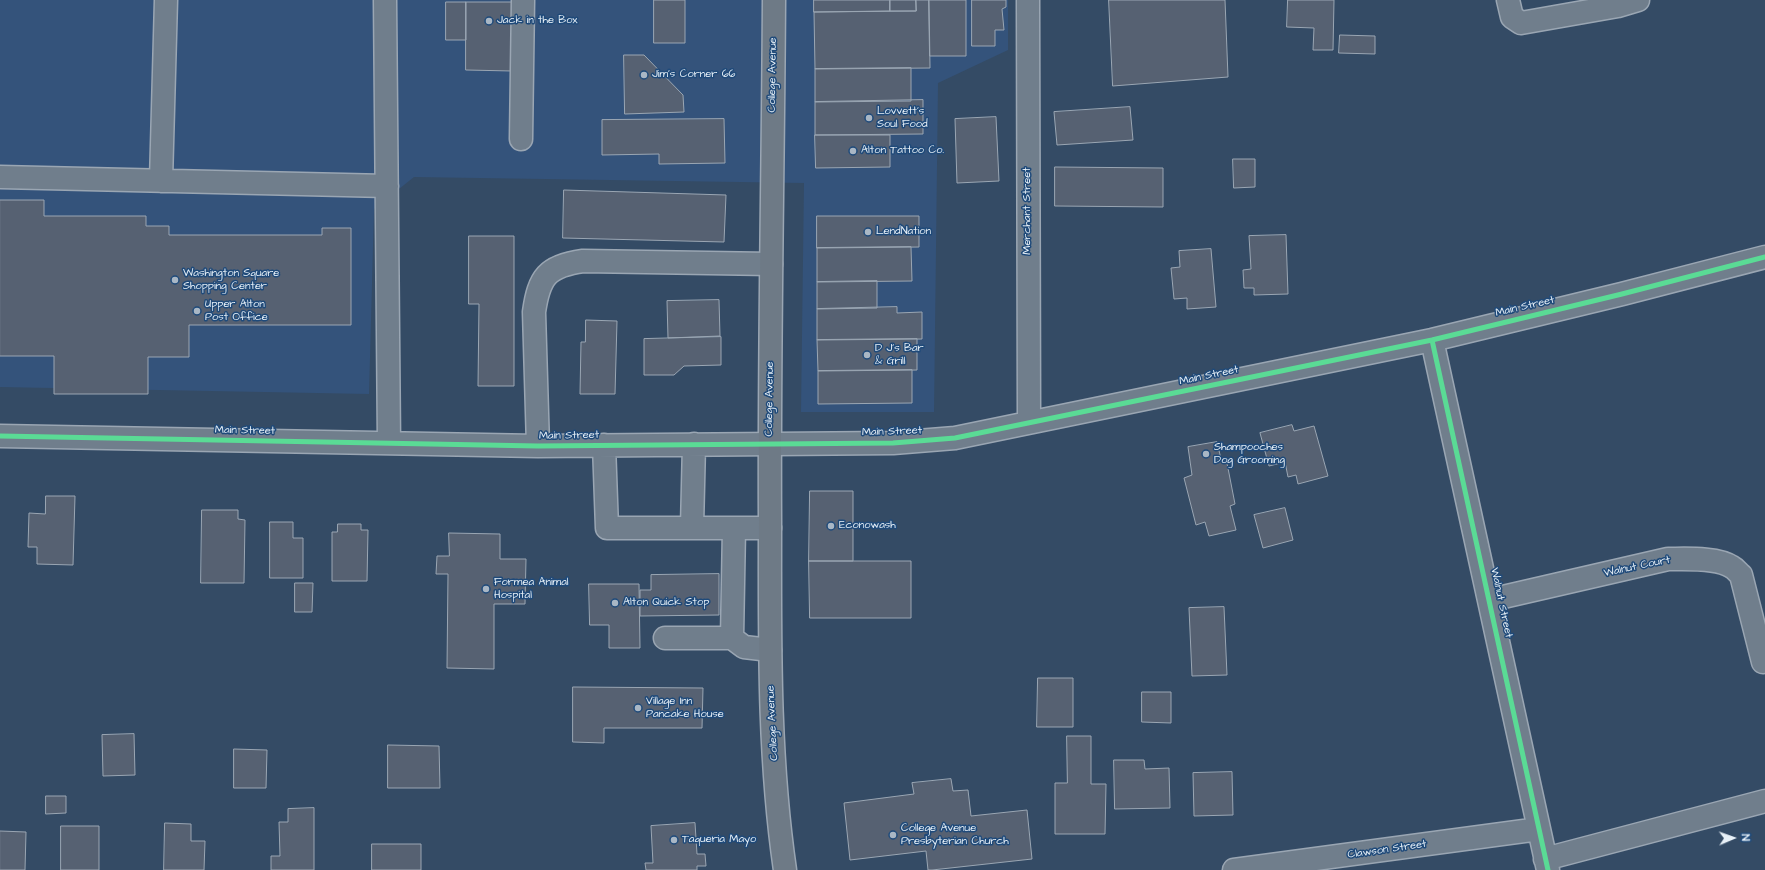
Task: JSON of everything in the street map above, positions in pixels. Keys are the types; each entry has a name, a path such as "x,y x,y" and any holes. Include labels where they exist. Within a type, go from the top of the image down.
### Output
{"main road":[{"name":"College Avenue","path":"774,0 771,264 770,650 771,725 784,870"}],"street":[{"path":"161,181 166,0"},
{"path":"385,0 389,443"},
{"path":"521,139 523,0"},
{"name":"Merchant Street","path":"1028,0 1029,422"},
{"path":"1508,0 1512,17 1521,23 1618,6 1638,0"},
{"path":"0,178 387,186"},
{"name":"Main Street","path":"0,436 538,446 893,443 937,440 1432,340 1622,294 1765,257"},
{"path":"538,446 534,312 537,293 541,282 553,270 566,264 583,261 771,264"},
{"name":"Walnut Street","path":"1432,340 1490,600 1546,865"},
{"path":"692,527 694,444"},
{"path":"604,445 607,528 770,528"},
{"path":"732,638 734,528"},
{"name":"Walnut Court","path":"1490,600 1668,558 1697,559 1722,563 1732,567 1741,575 1762,662"},
{"path":"665,638 732,638 744,647 770,650"},
{"path":"1546,865 1765,801"},
{"name":"Clawson Street","path":"1234,870 1539,829"}],"shaded area":[{"path":"0,0 1008,0 1008,50 938,83 934,412 801,412 804,183 414,177 374,209 369,394 0,387"}],"building":[{"name":"Jim's Corner 66","path":"654,0 685,0 685,43 654,43"},
{"path":"814,0 890,0 890,11 814,12"},
{"path":"890,0 916,0 916,11 890,11"},
{"path":"916,0 929,0 930,68 815,69 814,12 916,11"},
{"path":"929,0 966,0 966,56 930,56"},
{"path":"972,0 1006,0 1006,7 1002,9 1004,30 995,30 995,46 972,46"},
{"path":"1109,0 1225,0 1228,77 1113,86"},
{"path":"1288,0 1334,0 1333,50 1313,50 1314,28 1287,27"},
{"path":"446,2 466,2 466,40 446,40"},
{"name":"Jack in the Box","path":"466,2 512,2 512,71 466,70"},
{"path":"1340,35 1375,36 1375,54 1339,53"},
{"name":"Jim's Corner 66","path":"624,55 644,55 683,95 684,112 625,114"},
{"path":"911,68 911,101 815,102 815,69"},
{"name":"Lovvett's Soul Food","path":"923,100 923,134 815,135 815,102"},
{"path":"1130,107 1133,140 1057,145 1054,112"},
{"path":"996,117 999,181 957,183 955,119"},
{"path":"724,119 725,163 659,164 659,154 602,155 602,120"},
{"name":"Alton Tattoo Co.","path":"815,135 890,135 890,167 816,168"},
{"path":"1233,159 1255,159 1255,187 1234,188"},
{"path":"1055,167 1163,168 1163,207 1055,206"},
{"path":"564,190 726,195 724,242 563,238"},
{"name":"Washington Square Shopping Center","path":"0,200 44,200 44,216 146,216 146,226 169,226 169,235 322,235 322,228 351,228 351,325 189,325 189,357 148,357 148,394 54,394 54,356 0,356"},
{"name":"LendNation","path":"817,216 919,216 919,247 817,248"},
{"path":"1286,235 1288,294 1254,295 1254,288 1244,288 1243,270 1251,269 1249,236"},
{"path":"469,236 514,236 514,386 478,386 479,304 469,304"},
{"path":"911,247 912,281 817,282 817,248"},
{"path":"1211,249 1216,307 1187,309 1187,298 1174,299 1171,268 1180,267 1179,251"},
{"path":"877,281 877,308 817,309 817,282"},
{"path":"719,300 720,336 668,338 667,301"},
{"path":"897,307 897,313 922,312 922,339 817,340 817,309"},
{"path":"586,320 617,321 615,394 580,394 581,342 585,342"},
{"path":"721,337 721,365 684,366 674,375 644,375 644,339"},
{"name":"D J's Bar & Grill","path":"917,339 917,370 818,371 817,340"},
{"path":"912,370 912,403 818,404 818,371"},
{"path":"1292,425 1294,431 1314,426 1328,476 1298,484 1296,475 1288,477 1285,462 1269,466 1260,433"},
{"path":"1217,442 1221,459 1226,458 1235,504 1230,506 1236,530 1209,536 1205,522 1196,525 1184,478 1192,475 1188,447"},
{"name":"Econowash","path":"810,491 853,491 853,561 809,561"},
{"path":"46,496 75,496 73,565 37,564 37,547 28,547 29,513 45,514"},
{"path":"1285,508 1293,540 1263,548 1254,515"},
{"path":"202,510 238,510 238,519 245,520 244,583 201,583"},
{"path":"270,522 293,522 293,538 303,538 303,578 270,578"},
{"path":"338,524 361,524 361,530 368,530 367,581 332,581 332,532 337,532"},
{"name":"Formea Animal Hospital","path":"449,533 500,534 500,559 526,559 525,604 494,604 494,669 447,668 448,574 436,574 437,556 449,556"},
{"path":"809,561 911,561 911,618 810,618"},
{"name":"Alton Quick Stop","path":"719,574 719,615 640,616 640,590 651,590 651,575"},
{"path":"295,583 313,583 312,612 295,612"},
{"name":"Alton Quick Stop","path":"589,584 639,584 640,648 609,648 609,625 590,625"},
{"path":"1224,607 1227,675 1192,676 1189,608"},
{"path":"1038,678 1073,678 1073,727 1037,727"},
{"name":"Village Inn Pancake House","path":"573,687 703,688 702,728 604,728 604,743 573,742"},
{"path":"1142,692 1171,692 1171,723 1142,722"},
{"path":"134,734 135,775 103,776 102,735"},
{"path":"1067,736 1091,736 1091,784 1106,784 1105,834 1055,834 1055,783 1067,783"},
{"path":"388,745 439,746 440,788 388,788"},
{"path":"234,749 267,750 266,788 234,788"},
{"path":"1114,760 1144,760 1145,769 1169,768 1170,808 1115,809"},
{"path":"1232,772 1233,815 1194,816 1193,773"},
{"path":"951,779 953,791 968,790 971,816 1027,810 1032,859 932,870 928,870 926,851 850,860 844,803 914,794 912,783"},
{"path":"46,796 66,796 66,813 46,814"},
{"path":"314,808 314,870 271,870 271,856 280,856 279,822 288,822 288,809"},
{"path":"165,823 191,824 191,841 205,841 204,870 164,870"},
{"name":"Taqueria Mayo","path":"695,823 697,854 705,854 706,866 697,866 697,870 646,870 645,863 653,863 651,826"},
{"path":"61,826 99,826 99,870 61,870"},
{"path":"0,831 26,832 25,870 0,870"},
{"path":"372,844 421,844 421,870 372,870"}],"cycle path":[{"path":"0,436 538,446 893,443 955,438 1432,340 1622,294 1765,257"},
{"path":"1432,340 1548,870"}],"place":[{"name":"Jack in the Box","path":"489,21"},
{"name":"Jim's Corner 66","path":"644,75"},
{"name":"Lovvett's Soul Food","path":"869,118"},
{"name":"Alton Tattoo Co.","path":"853,151"},
{"name":"LendNation","path":"868,232"},
{"name":"Washington Square Shopping Center","path":"175,280"},
{"name":"Upper Alton Post Office","path":"197,311"},
{"name":"D J's Bar & Grill","path":"867,355"},
{"name":"Shampooches Dog Grooming","path":"1206,454"},
{"name":"Econowash","path":"831,526"},
{"name":"Formea Animal Hospital","path":"486,589"},
{"name":"Alton Quick Stop","path":"615,603"},
{"name":"Village Inn Pancake House","path":"638,708"},
{"name":"College Avenue Presbyterian Church","path":"893,835"},
{"name":"Taqueria Mayo","path":"674,840"}]}
